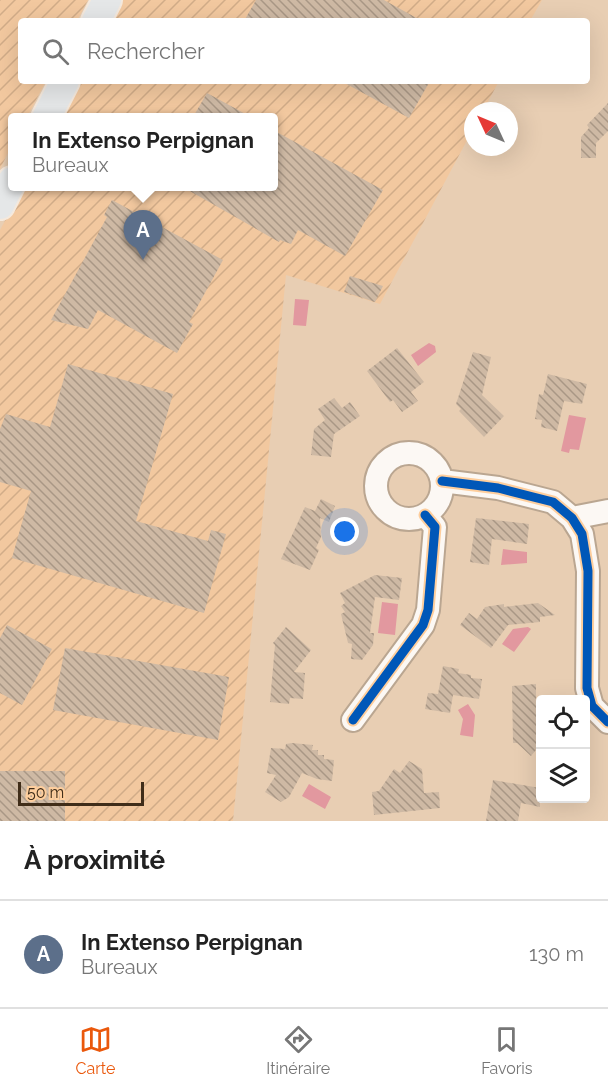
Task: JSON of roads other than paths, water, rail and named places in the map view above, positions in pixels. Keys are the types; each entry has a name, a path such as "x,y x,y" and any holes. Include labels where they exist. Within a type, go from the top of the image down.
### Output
{"main road":[{"path":"98,18 107,0"},
{"path":"48,113 62,84"},
{"path":"0,205 8,189"}],"street":[{"path":"411,452 432,461 438,470 442,481 442,491 438,501 425,515 414,519 403,518 393,515 384,508 375,487 382,466 390,458 400,453 411,452"},
{"path":"442,481 498,488 553,502 572,518 582,534 588,571 586,688 592,706 608,722"},
{"path":"572,518 608,511"},
{"path":"353,720 423,625 428,610 435,527 425,515"}],"place":[{"name":"In Extenso Perpignan","path":"143,260"}]}
